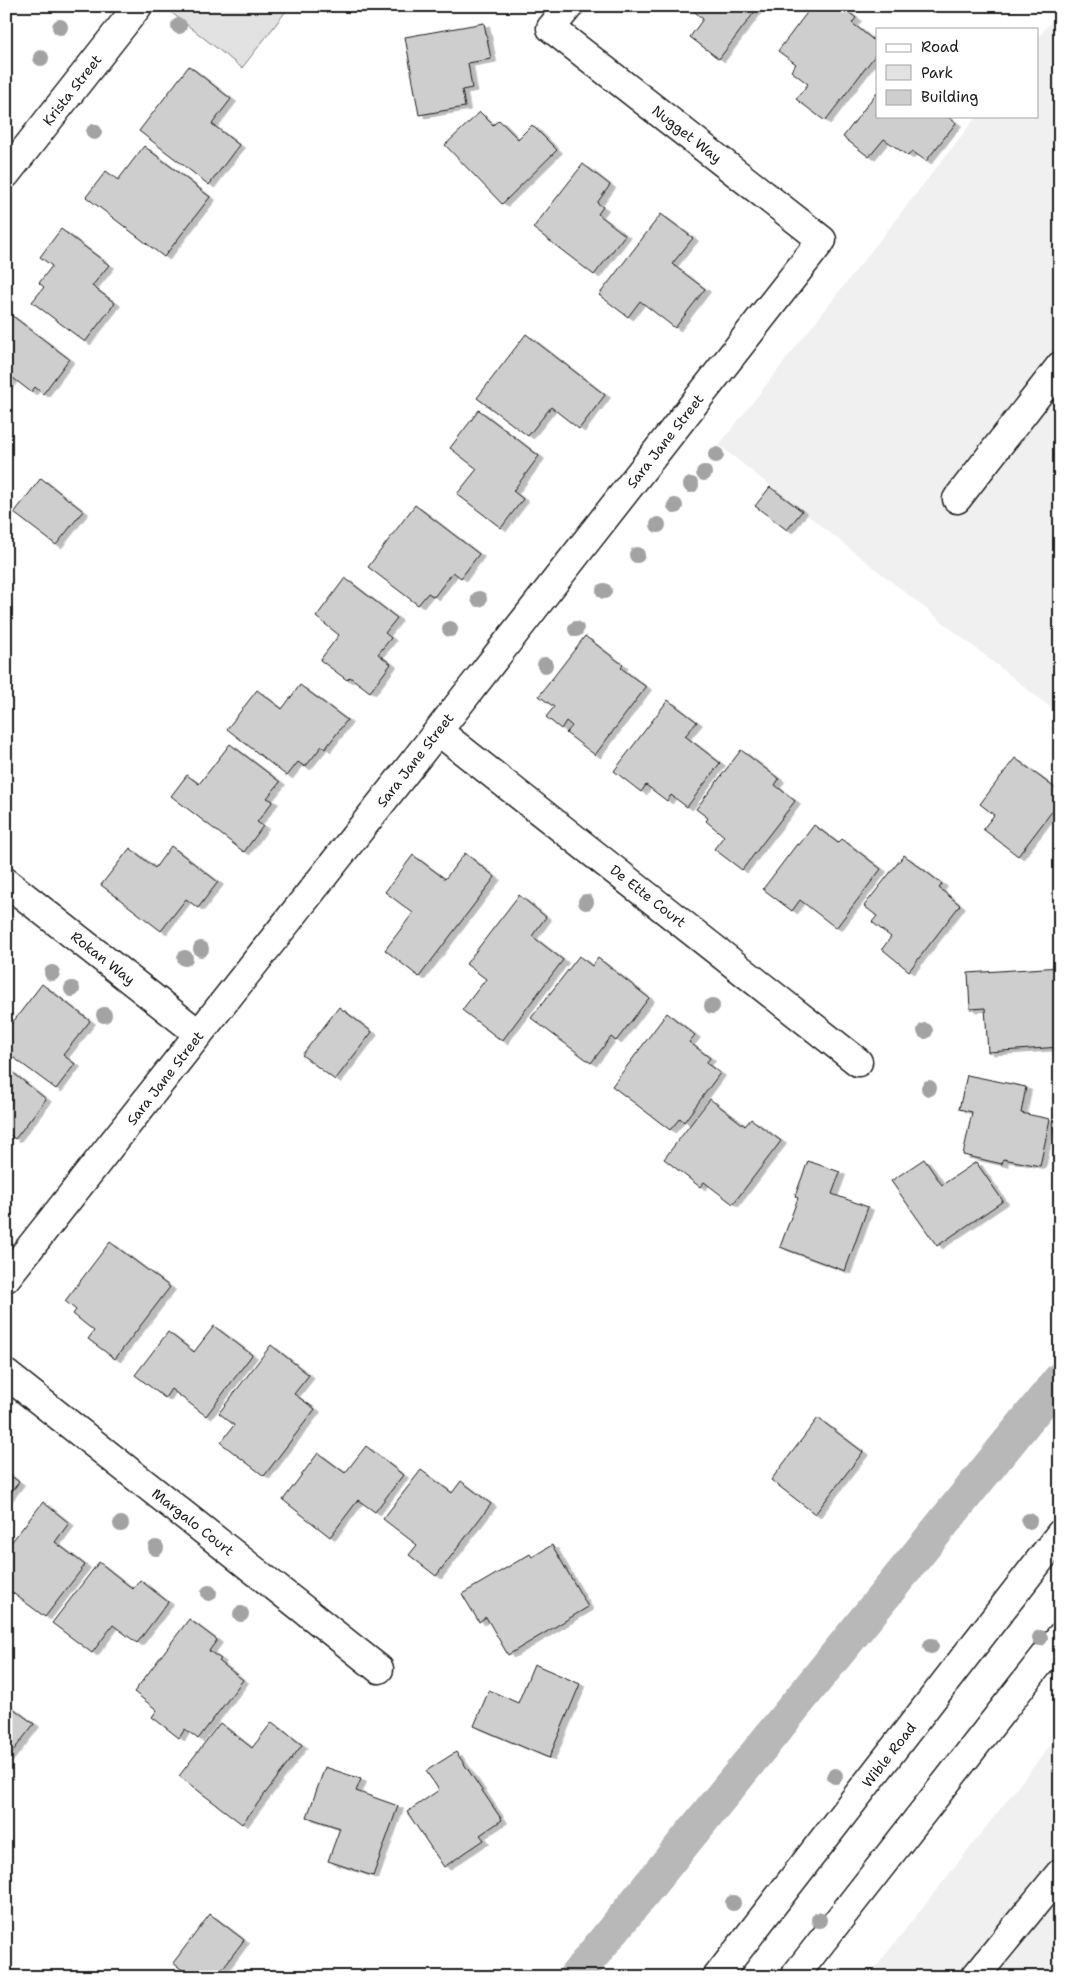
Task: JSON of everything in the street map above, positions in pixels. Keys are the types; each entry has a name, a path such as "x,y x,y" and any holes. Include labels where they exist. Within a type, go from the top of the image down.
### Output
{"street":[{"name":"Krista Street","path":"6,174 138,6"},
{"name":"Nugget Way","path":"569,6 551,28 822,240"},
{"name":"Sara Jane Street","path":"6,1278 438,731 822,240"},
{"path":"958,499 1060,366"},
{"name":"De Ette Court","path":"438,731 858,1062"},
{"name":"Rokan Way","path":"6,882 199,1034"},
{"name":"Margalo Court","path":"6,1374 380,1669"},
{"name":"Wible Road","path":"717,1977 1060,1534"},
{"path":"794,1977 1060,1637"},
{"path":"975,1977 1060,1874"}],"shaded area":[{"path":"1060,10 1060,715 719,445 975,118 1038,118 1038,38"},
{"path":"1060,1733 1060,1977 868,1977"}],"green space":[{"path":"163,6 290,6 242,68"}],"building":[{"path":"688,6 759,6 719,59 690,37 703,19"},
{"path":"812,6 841,6 856,18 852,23 876,42 876,54 825,121 796,99 808,84 791,71 796,64 778,51"},
{"path":"484,23 491,59 468,63 472,88 462,90 465,107 419,115 405,37"},
{"path":"189,66 231,99 212,124 239,145 209,185 139,131"},
{"path":"876,93 876,118 950,118 956,123 926,161 912,151 908,156 884,139 869,157 843,137"},
{"path":"480,112 493,125 499,120 518,139 532,125 557,150 502,204 445,145"},
{"path":"144,146 210,197 164,257 86,197 106,171 118,180"},
{"path":"583,164 610,185 597,203 603,207 598,214 625,235 594,275 533,228"},
{"path":"661,214 693,238 672,264 705,289 675,328 640,301 628,317 599,295"},
{"path":"61,229 109,265 92,286 115,303 85,342 32,302 44,287 39,283 52,266 40,257"},
{"path":"10,314 69,359 43,394 35,387 31,392 13,378 6,386 6,318"},
{"path":"526,334 605,395 579,429 551,407 528,436 477,398"},
{"path":"479,410 539,456 513,491 523,499 501,528 457,494 477,469 450,448"},
{"path":"41,478 83,511 56,545 14,513"},
{"path":"770,487 802,511 787,530 755,506"},
{"path":"415,505 479,554 461,578 453,572 434,597 428,593 418,605 368,567"},
{"path":"345,578 397,618 385,633 391,638 378,654 391,664 370,692 350,677 347,680 320,660 339,635 316,617"},
{"path":"585,636 623,665 621,668 646,687 595,755 566,733 572,726 566,721 561,729 546,717 554,707 539,696"},
{"path":"300,685 347,720 325,749 322,746 305,767 298,762 287,776 227,729 257,690 282,709"},
{"path":"668,700 697,722 685,736 720,763 687,807 671,795 667,801 646,785 641,792 614,771"},
{"path":"230,744 280,782 267,798 273,801 257,822 263,826 244,852 171,796 187,775 199,784"},
{"path":"741,750 779,779 775,785 795,801 742,870 714,849 724,836 706,821 708,818 696,809"},
{"path":"1015,758 1060,792 1060,801 1018,856 983,829 994,815 980,804"},
{"path":"814,825 838,843 842,839 881,869 836,928 800,900 792,911 763,889"},
{"path":"171,846 218,882 198,908 186,899 161,931 101,885 130,848 155,868"},
{"path":"465,853 495,877 419,977 385,950 413,913 385,892 413,855 445,879"},
{"path":"904,855 942,884 939,888 960,905 909,971 882,949 891,937 872,922 877,916 864,906"},
{"path":"519,895 546,917 532,936 563,960 502,1041 462,1010 486,979 466,964"},
{"path":"579,956 592,966 598,958 649,998 616,1041 611,1037 591,1063 531,1018"},
{"path":"1060,967 1060,1047 988,1052 985,1008 970,1009 968,973"},
{"path":"42,984 90,1021 63,1055 75,1064 56,1089 6,1052 6,1031"},
{"path":"339,1007 372,1032 335,1080 302,1055"},
{"path":"667,1013 695,1035 689,1042 710,1058 706,1063 720,1073 684,1122 680,1118 670,1130 612,1086"},
{"path":"7,1068 46,1099 15,1139 6,1132"},
{"path":"967,1075 1026,1087 1021,1113 1050,1119 1040,1166 1003,1159 1002,1164 963,1155 972,1112 959,1109"},
{"path":"710,1099 745,1126 751,1119 781,1141 733,1204 704,1182 700,1187 664,1159"},
{"path":"924,1159 942,1185 976,1162 1003,1201 937,1246 891,1181"},
{"path":"808,1161 840,1172 832,1194 868,1207 845,1271 780,1247 798,1198 795,1196"},
{"path":"110,1242 170,1287 115,1359 88,1339 94,1331 73,1314 76,1310 65,1301"},
{"path":"214,1326 252,1355 206,1416 171,1389 165,1398 135,1375 168,1332 194,1352"},
{"path":"271,1345 309,1375 294,1394 315,1409 264,1476 221,1443 234,1425 219,1413"},
{"path":"818,1418 863,1452 815,1514 771,1480"},
{"path":"366,1446 403,1475 375,1512 358,1500 330,1537 283,1500 318,1453 345,1473"},
{"path":"421,1470 452,1493 461,1481 491,1504 436,1576 409,1555 417,1545 383,1519"},
{"path":"6,1472 19,1482 6,1499"},
{"path":"43,1502 69,1523 55,1542 85,1565 45,1617 6,1588 9,1583 6,1581 6,1549"},
{"path":"552,1545 588,1607 508,1655 486,1617 479,1622 462,1594 530,1554 532,1557"},
{"path":"99,1562 133,1589 140,1580 168,1602 137,1643 113,1625 92,1653 52,1623"},
{"path":"189,1619 217,1640 209,1651 221,1659 219,1661 243,1680 198,1739 185,1729 179,1738 152,1717 157,1710 134,1692"},
{"path":"534,1664 580,1684 549,1758 474,1726 489,1690 518,1703"},
{"path":"6,1703 34,1724 6,1760"},
{"path":"272,1722 302,1745 242,1824 179,1776 220,1723 252,1748"},
{"path":"456,1752 502,1820 480,1835 484,1840 444,1867 407,1812 439,1790 426,1771"},
{"path":"325,1767 361,1779 356,1791 398,1806 373,1876 328,1861 340,1828 307,1817"},
{"path":"210,1914 244,1940 216,1977 192,1977 173,1963"}],"waterway":[{"path":"575,1977 1060,1379"}]}
